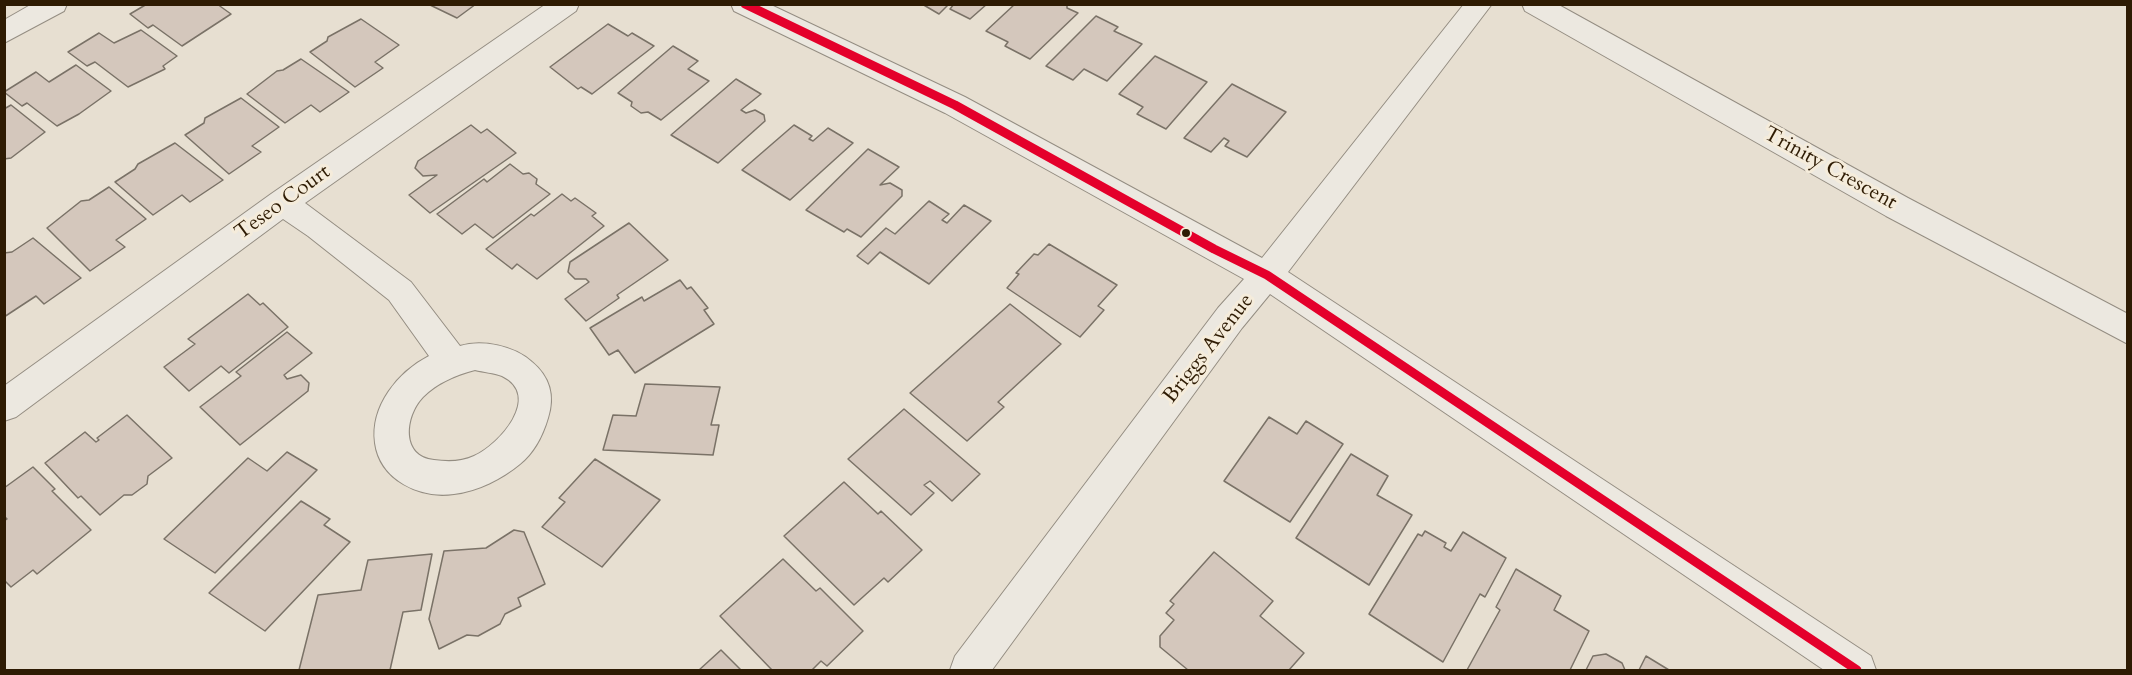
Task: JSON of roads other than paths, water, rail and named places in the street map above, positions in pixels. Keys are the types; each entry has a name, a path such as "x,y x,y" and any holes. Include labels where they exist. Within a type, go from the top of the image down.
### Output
{"street":[{"path":"4,33 54,4"},
{"name":"Teseo Court","path":"4,406 282,203 566,4"},
{"path":"744,4 955,105 1214,249 1267,275 1857,670"},
{"name":"Briggs Avenue","path":"969,670 1230,318 1267,275 1479,4"},
{"name":"Trinity Crescent","path":"1535,4 1897,207 2127,330"},
{"path":"282,203 319,227 400,291 452,361"}]}
